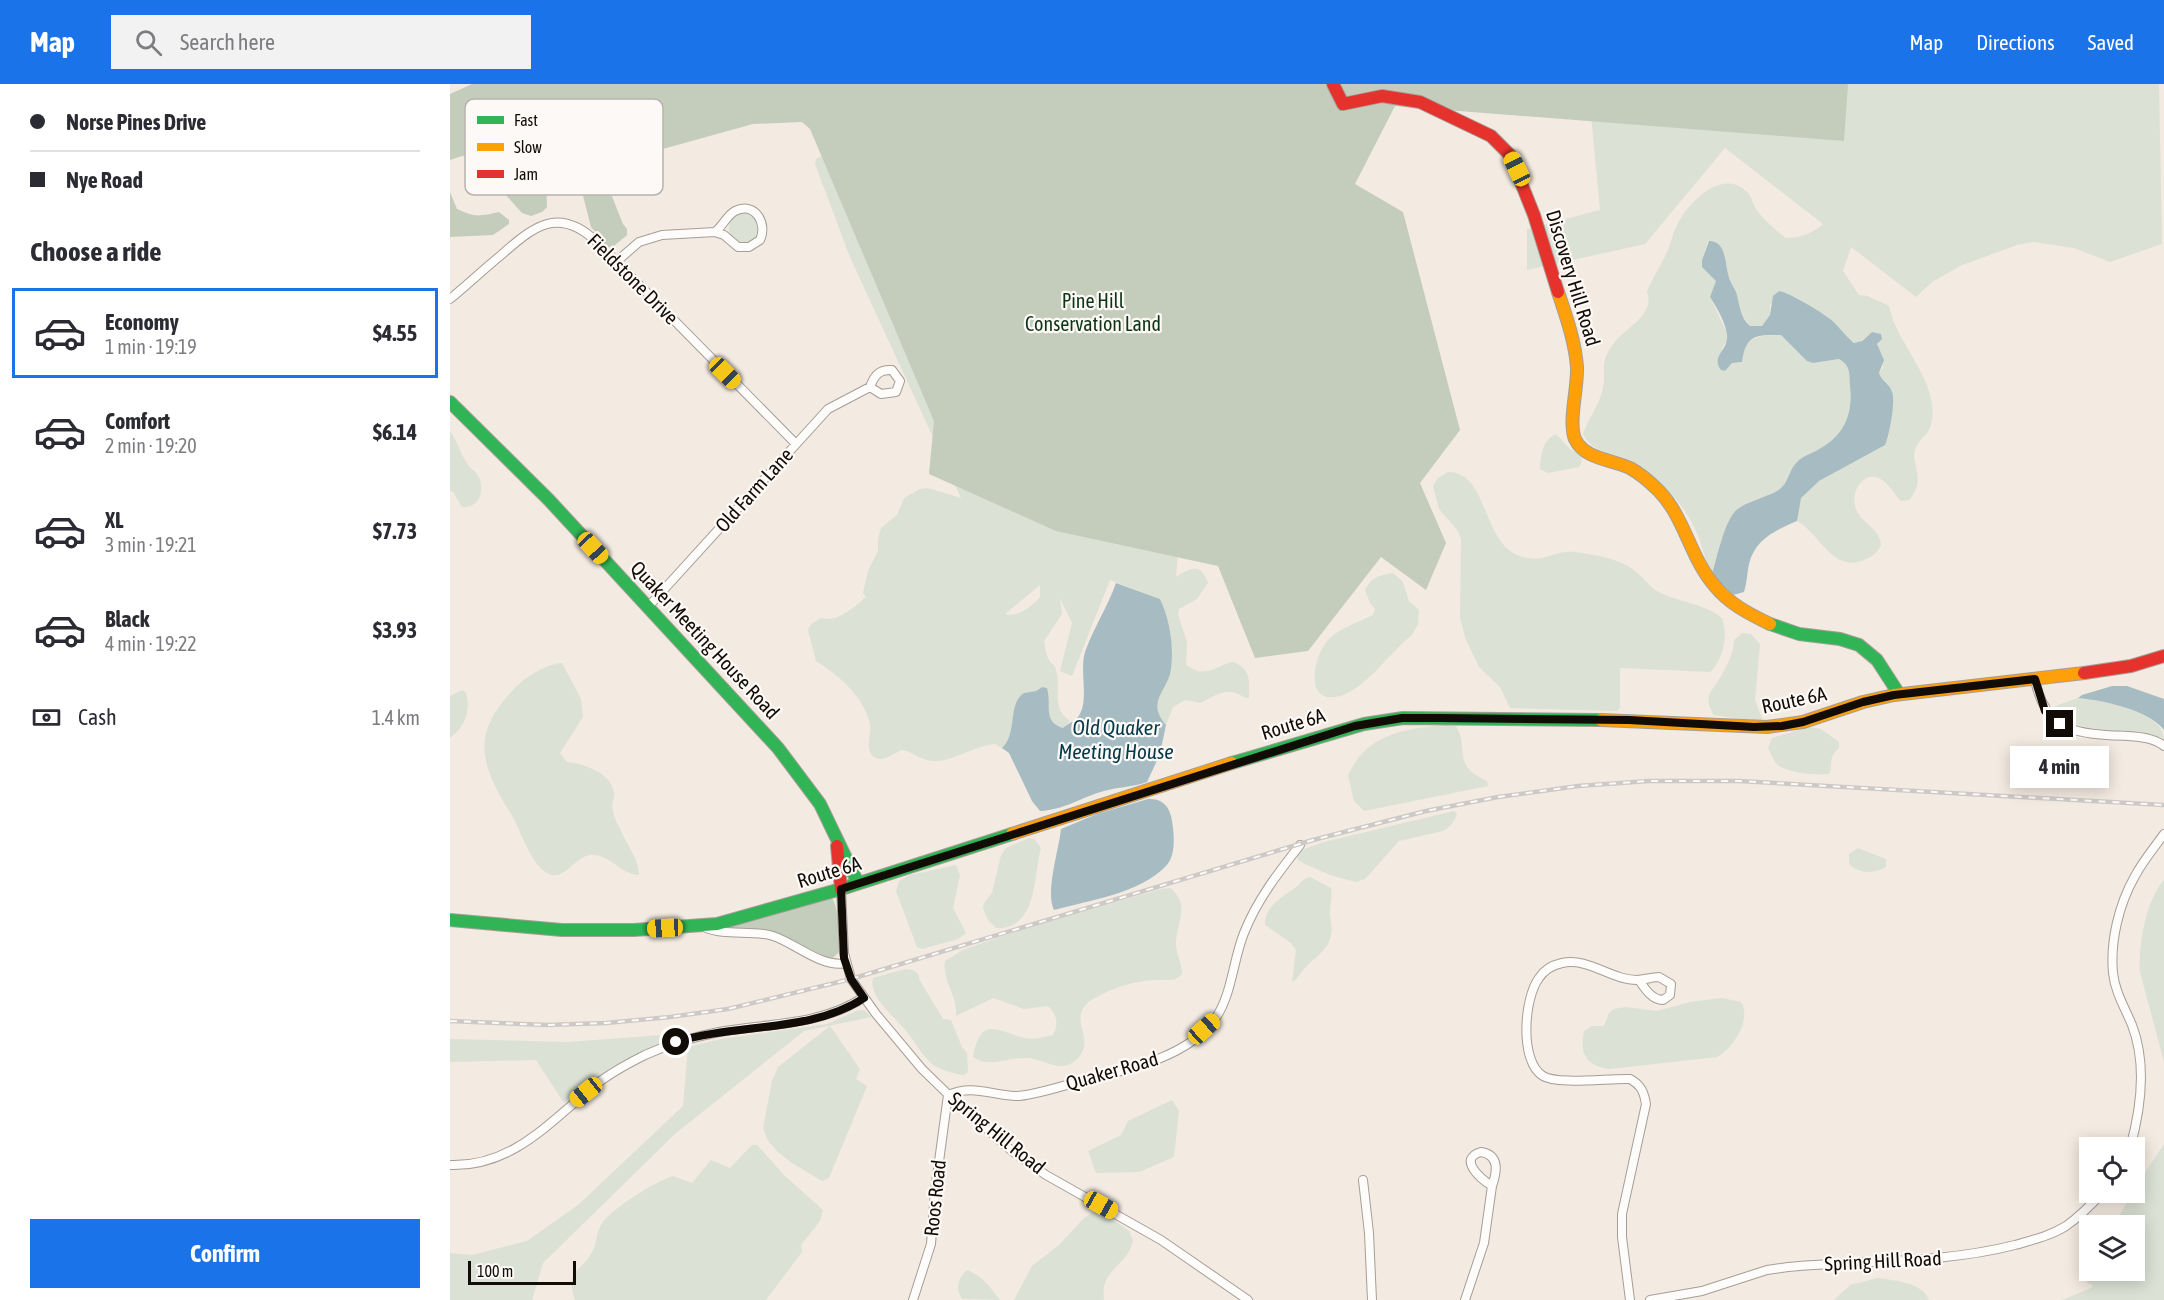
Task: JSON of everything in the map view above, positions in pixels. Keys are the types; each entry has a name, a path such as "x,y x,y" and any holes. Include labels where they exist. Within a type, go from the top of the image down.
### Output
{"main road":[{"name":"Discovery Hill Road","path":"1333,84 1343,104 1382,96 1420,102 1491,136 1510,155 1534,215 1575,347 1578,367 1577,394 1571,417 1578,445 1592,455 1628,467 1658,490 1682,523 1708,578 1726,597 1758,618 1785,630 1857,644 1876,661 1899,694"},
{"name":"Quaker Meeting House Road","path":"450,402 523,473 793,766 820,804 858,883"},
{"name":"Route 6A","path":"450,920 562,930 634,930 702,926 750,916 1239,761 1364,724 1402,718 1629,720 1767,727 1803,722 1863,702 1899,694 2117,669 2164,656"},
{"name":"Quaker Meeting House Road","path":"837,841 841,889"}],"street":[{"path":"616,262 632,247 650,237 716,232 724,235 735,246 743,248 758,243 763,227 759,215 749,209 742,209 731,213 716,232"},
{"name":"Fieldstone Drive","path":"450,299 528,232 552,223 575,225 585,231 796,444"},
{"name":"Old Farm Lane","path":"648,607 828,409 870,387"},
{"path":"2035,679 2045,711 2060,724 2080,732 2150,739 2164,746"},
{"path":"2133,1137 2139,1110 2141,1073 2135,1035 2116,986 2113,944 2120,913 2134,877 2164,834"},
{"name":"Quaker Road","path":"948,1095 962,1088 1017,1097 1150,1063 1185,1045 1215,1020 1226,994 1243,935 1255,905 1300,845"},
{"name":"Spring Hill Road","path":"841,889 846,963 851,979 900,1045 948,1095 997,1139 1046,1175 1152,1235 1248,1300"},
{"path":"702,926 718,932 751,932 774,936 828,962 846,963"},
{"path":"1630,1300 1622,1237 1622,1214 1646,1104 1644,1093 1638,1084 1630,1079 1545,1078 1532,1065 1526,1040 1528,1012 1534,986 1546,970 1553,966 1573,962 1639,981"},
{"path":"450,1165 485,1162 507,1155 530,1140 600,1081 629,1063 663,1047 720,1032 817,1018 847,1009 864,998"},
{"name":"Roos Road","path":"913,1300 931,1244 935,1191 948,1095"},
{"path":"1363,1180 1369,1233 1372,1300"},
{"path":"1465,1300 1484,1243 1492,1186"},
{"name":"Spring Hill Road","path":"1650,1300 1702,1291 1767,1270 1941,1258 2001,1248 2043,1237 2056,1231 2067,1225 2091,1203"}],"shaded area":[{"path":"1588,84 2159,84 2162,244 2110,262 2074,248 2034,242 2017,245 1962,265 1932,282 1916,297 1851,247 1843,271 1859,295 1868,296 1889,306 1893,321 1925,381 1933,412 1930,428 1914,453 1918,478 1909,500 1901,501 1887,484 1876,477 1867,478 1857,487 1855,503 1857,511 1876,532 1881,545 1868,558 1846,562 1828,551 1797,521 1798,509 1801,498 1811,488 1870,450 1882,439 1889,427 1891,413 1879,373 1883,367 1878,342 1872,332 1858,343 1854,342 1827,316 1794,296 1770,304 1770,315 1762,326 1750,326 1741,313 1736,293 1727,273 1727,265 1708,241 1703,263 1716,281 1710,297 1726,331 1727,341 1722,348 1725,371 1747,343 1753,339 1781,335 1808,361 1813,363 1839,359 1846,364 1849,370 1851,397 1845,424 1834,439 1818,451 1800,460 1781,488 1742,506 1734,515 1722,539 1712,575 1694,527 1670,492 1638,464 1600,450 1593,446 1583,434 1602,392 1604,363 1614,343 1647,308 1649,300 1647,292 1686,210 1710,189 1720,185 1739,186 1749,195 1762,216 1786,238 1806,234 1823,224 1725,148 1645,244 1527,270 1527,229 1600,210"},
{"path":"925,137 1180,527 1176,577 1190,569 1198,570 1205,576 1208,583 1197,599 1179,609 1178,615 1187,642 1186,665 1204,672 1233,662 1239,665 1244,668 1248,677 1249,698 1227,692 1217,694 1200,703 1185,700 1173,707 1166,725 1160,717 1158,702 1171,669 1172,651 1170,633 1160,599 1110,580 1072,676 1060,671 1072,623 1060,598 1062,614 1044,641 1048,658 1057,674 1058,703 1070,721 1063,728 1051,719 1048,710 1048,693 1042,687 1036,691 1024,693 1009,742 1002,748 995,744 987,745 941,761 925,760 902,750 882,759 872,755 869,747 870,724 862,704 841,679 816,661 808,630 811,624 821,618 840,616 866,597 863,593 868,571 878,551 881,528 897,515 904,498 920,489 928,488 961,498 850,257 815,164 816,159","holes":["1040,585 1040,597 1019,613 1005,614"]},
{"path":"744,213 755,217 759,228 755,239 744,243 733,239 729,228 733,217"},
{"path":"450,431 480,481 479,497 473,505 468,507 462,507 450,491"},
{"path":"1556,434 1571,450 1580,454 1582,461 1579,467 1548,473 1540,469 1545,444"},
{"path":"1448,472 1461,475 1471,483 1497,536 1517,555 1534,559 1567,552 1606,558 1629,567 1659,592 1694,604 1722,618 1725,632 1724,646 1715,667 1710,672 1620,668 1620,708 1617,711 1510,708 1500,687 1479,667 1466,640 1460,618 1461,539 1458,531 1439,509 1433,486 1438,478"},
{"path":"1393,573 1403,582 1409,601 1419,610 1418,624 1412,635 1353,690 1343,695 1330,697 1322,695 1317,688 1315,668 1323,647 1339,632 1373,615 1375,609 1365,590 1376,578"},
{"path":"1742,633 1751,634 1760,644 1755,699 1762,719 1758,722 1714,715 1710,709 1710,694 1730,659 1734,640"},
{"path":"562,663 581,699 583,717 560,753 567,762 596,770 612,786 614,815 635,857 639,875 626,872 597,855 584,857 559,875 547,873 537,864 528,850 488,768 485,741 493,716 502,703 519,684 530,676 549,666"},
{"path":"462,690 466,693 467,712 460,729 450,738 450,696"},
{"path":"2078,698 2115,704 2143,714 2161,729 2164,739 2152,735 2103,730 2072,723 2061,716 2055,706"},
{"path":"1454,723 1459,732 1468,768 1475,775 1487,781 1488,786 1364,811 1354,801 1348,775 1368,748 1392,734"},
{"path":"1809,727 1821,729 1839,742 1839,748 1832,757 1830,773 1811,774 1782,768 1768,748 1772,738"},
{"path":"1454,811 1457,814 1456,817 1446,829 1399,841 1365,879 1356,882 1330,875 1305,864 1298,860 1296,854 1324,842"},
{"path":"1029,838 1034,839 1041,848 1027,911 1020,920 1010,926 996,928 988,920 983,908 992,893 1001,855 1006,848"},
{"path":"1858,848 1886,859 1886,867 1867,872 1853,867 1849,864 1849,854"},
{"path":"956,865 960,875 953,908 966,933 958,939 922,949 917,947 896,891 899,881 910,875"},
{"path":"1310,877 1331,888 1331,934 1322,951 1292,982 1296,950 1291,943 1265,925 1266,918 1279,899"},
{"path":"2164,880 2164,1062 2140,972 2140,961 2144,924 2152,899"},
{"path":"1170,888 1177,894 1181,908 1176,938 1182,970 1179,977 1173,980 1150,980 1125,985 1101,994 1086,1005 1080,1018 1084,1047 1078,1058 1069,1064 1057,1066 1027,1058 986,1062 973,1057 976,1043 986,1030 999,1030 1029,1039 1053,1035 1056,1027 1055,1016 1048,1006 1024,1009 993,998 956,1016 945,961 963,950 1025,928"},
{"path":"905,969 913,970 919,975 919,979 943,1019 951,1020 962,1047 967,1053 968,1072 964,1075 947,1071 933,1064 879,1000 873,985 873,978"},
{"path":"1722,998 1741,1002 1744,1017 1735,1040 1717,1057 1610,1069 1590,1062 1586,1057 1583,1046 1584,1031 1592,1026 1604,1026 1609,1013 1614,1009 1625,1007 1657,1011 1690,1002"},
{"path":"864,1010 871,1017 804,1031 676,1133 543,1263 532,1300 450,1300 450,1253 472,1255 527,1241 578,1205 683,1106 688,1047 721,1039 827,1024"},
{"path":"830,1026 860,1069 856,1079 867,1086 829,1178 822,1181 778,1152 768,1141 763,1128 772,1081 778,1067"},
{"path":"662,1035 665,1040 611,1067 564,1103 536,1060 450,1062 450,1039 568,1042"},
{"path":"1172,1100 1179,1111 1174,1157 1139,1172 1096,1173 1088,1151 1121,1135 1128,1121"},
{"path":"2164,1144 2164,1300 2062,1300 2091,1288 2093,1285 2086,1281 2145,1281 2145,1215 2120,1215 2126,1203 2145,1203 2145,1173"},
{"path":"752,1145 757,1145 785,1176 823,1210 820,1221 801,1245 802,1252 766,1300 575,1300 572,1290 573,1276 588,1259 595,1246 601,1225 613,1212 645,1190 673,1176 692,1183 711,1160 730,1168"},
{"path":"1098,1209 1129,1231 1133,1241 1126,1256 1106,1281 1104,1300 1014,1300 1032,1266 1059,1245 1084,1218"},
{"path":"967,1270 982,1279 1000,1300 962,1299 958,1284"},
{"path":"1878,1278 1915,1286 1926,1294 1929,1300 1834,1300 1850,1285"}],"green space":[{"name":"Pine Hill Conservation Land","path":"472,84 1848,84 1844,141 1395,106 1355,184 1403,212 1460,430 1420,483 1446,543 1426,590 1381,557 1308,651 1255,658 1218,566 1056,531 929,474 934,421 810,129 802,122 753,124 663,149 663,99 465,99 465,156 450,160 450,94"},
{"path":"450,192 457,209 478,215 499,212 509,220 509,224 493,235 450,237"},
{"path":"506,195 547,195 547,207 542,212 531,216 522,213"},
{"path":"583,195 611,195 627,229 627,235 614,246 609,247 591,227"},
{"path":"831,897 837,913 840,949 831,959 775,934 723,930 726,926"}],"water":[{"path":"1709,241 1719,244 1722,248 1742,314 1750,326 1762,326 1770,315 1773,296 1779,291 1822,313 1854,343 1862,341 1872,332 1881,334 1882,339 1877,344 1884,360 1879,373 1891,389 1893,396 1892,419 1885,445 1819,481 1801,498 1797,521 1767,536 1761,542 1752,555 1744,592 1733,595 1712,575 1726,526 1736,510 1781,488 1797,462 1821,448 1842,429 1850,405 1850,377 1849,370 1839,359 1813,363 1807,361 1781,335 1754,338 1746,346 1742,362 1732,363 1725,371 1721,370 1718,358 1726,343 1726,328 1710,297 1716,281 1702,267 1702,260"},
{"name":"Old Quaker Meeting House","path":"1116,583 1160,599 1169,624 1171,669 1158,702 1160,717 1166,725 1160,754 1147,782 1104,791 1065,806 1040,811 1032,801 1009,753 1002,748 1010,735 1016,704 1024,693 1036,691 1042,687 1047,688 1050,717 1056,725 1063,728 1078,717 1082,710 1084,694 1083,660 1085,652"},
{"path":"2112,686 2127,686 2164,699 2164,730 2148,717 2124,707 2078,698"},
{"path":"1148,799 1163,803 1171,816 1174,835 1173,849 1166,866 1155,876 1128,890 1054,910 1051,893 1061,829 1097,814"}],"railway":[{"path":"450,1021 547,1025 606,1023 728,1009 851,979 1313,840 1426,811 1498,797 1578,786 1649,781 1739,781 2164,805"}],"traffic: fast":[{"path":"450,402 549,500 778,748 820,804 858,883"},
{"path":"1770,624 1799,634 1840,639 1859,645 1877,660 1899,694"},
{"path":"1232,763 1364,724 1403,718 1601,720"},
{"path":"450,920 562,930 634,930 717,924 841,889 1012,834"}],"traffic: slow":[{"path":"1558,292 1576,357 1577,375 1572,424 1579,446 1592,455 1630,468 1656,488 1675,513 1699,562 1714,585 1732,603 1770,624"},
{"path":"1601,720 1767,727 1803,722 1863,702 1894,695 2084,673"},
{"path":"1012,834 1232,763"}],"traffic: jam":[{"path":"1333,84 1343,104 1382,96 1420,102 1491,136 1510,155 1534,215 1558,292"},
{"path":"2084,673 2131,666 2164,656"},
{"path":"837,846 841,889"}],"route":[{"path":"676,1042 720,1032 817,1018 847,1009 864,998 851,979 844,958 841,889 1355,726 1402,718 1629,720 1740,727 1782,726 1894,695 2035,679 2045,711 2060,724"}]}
